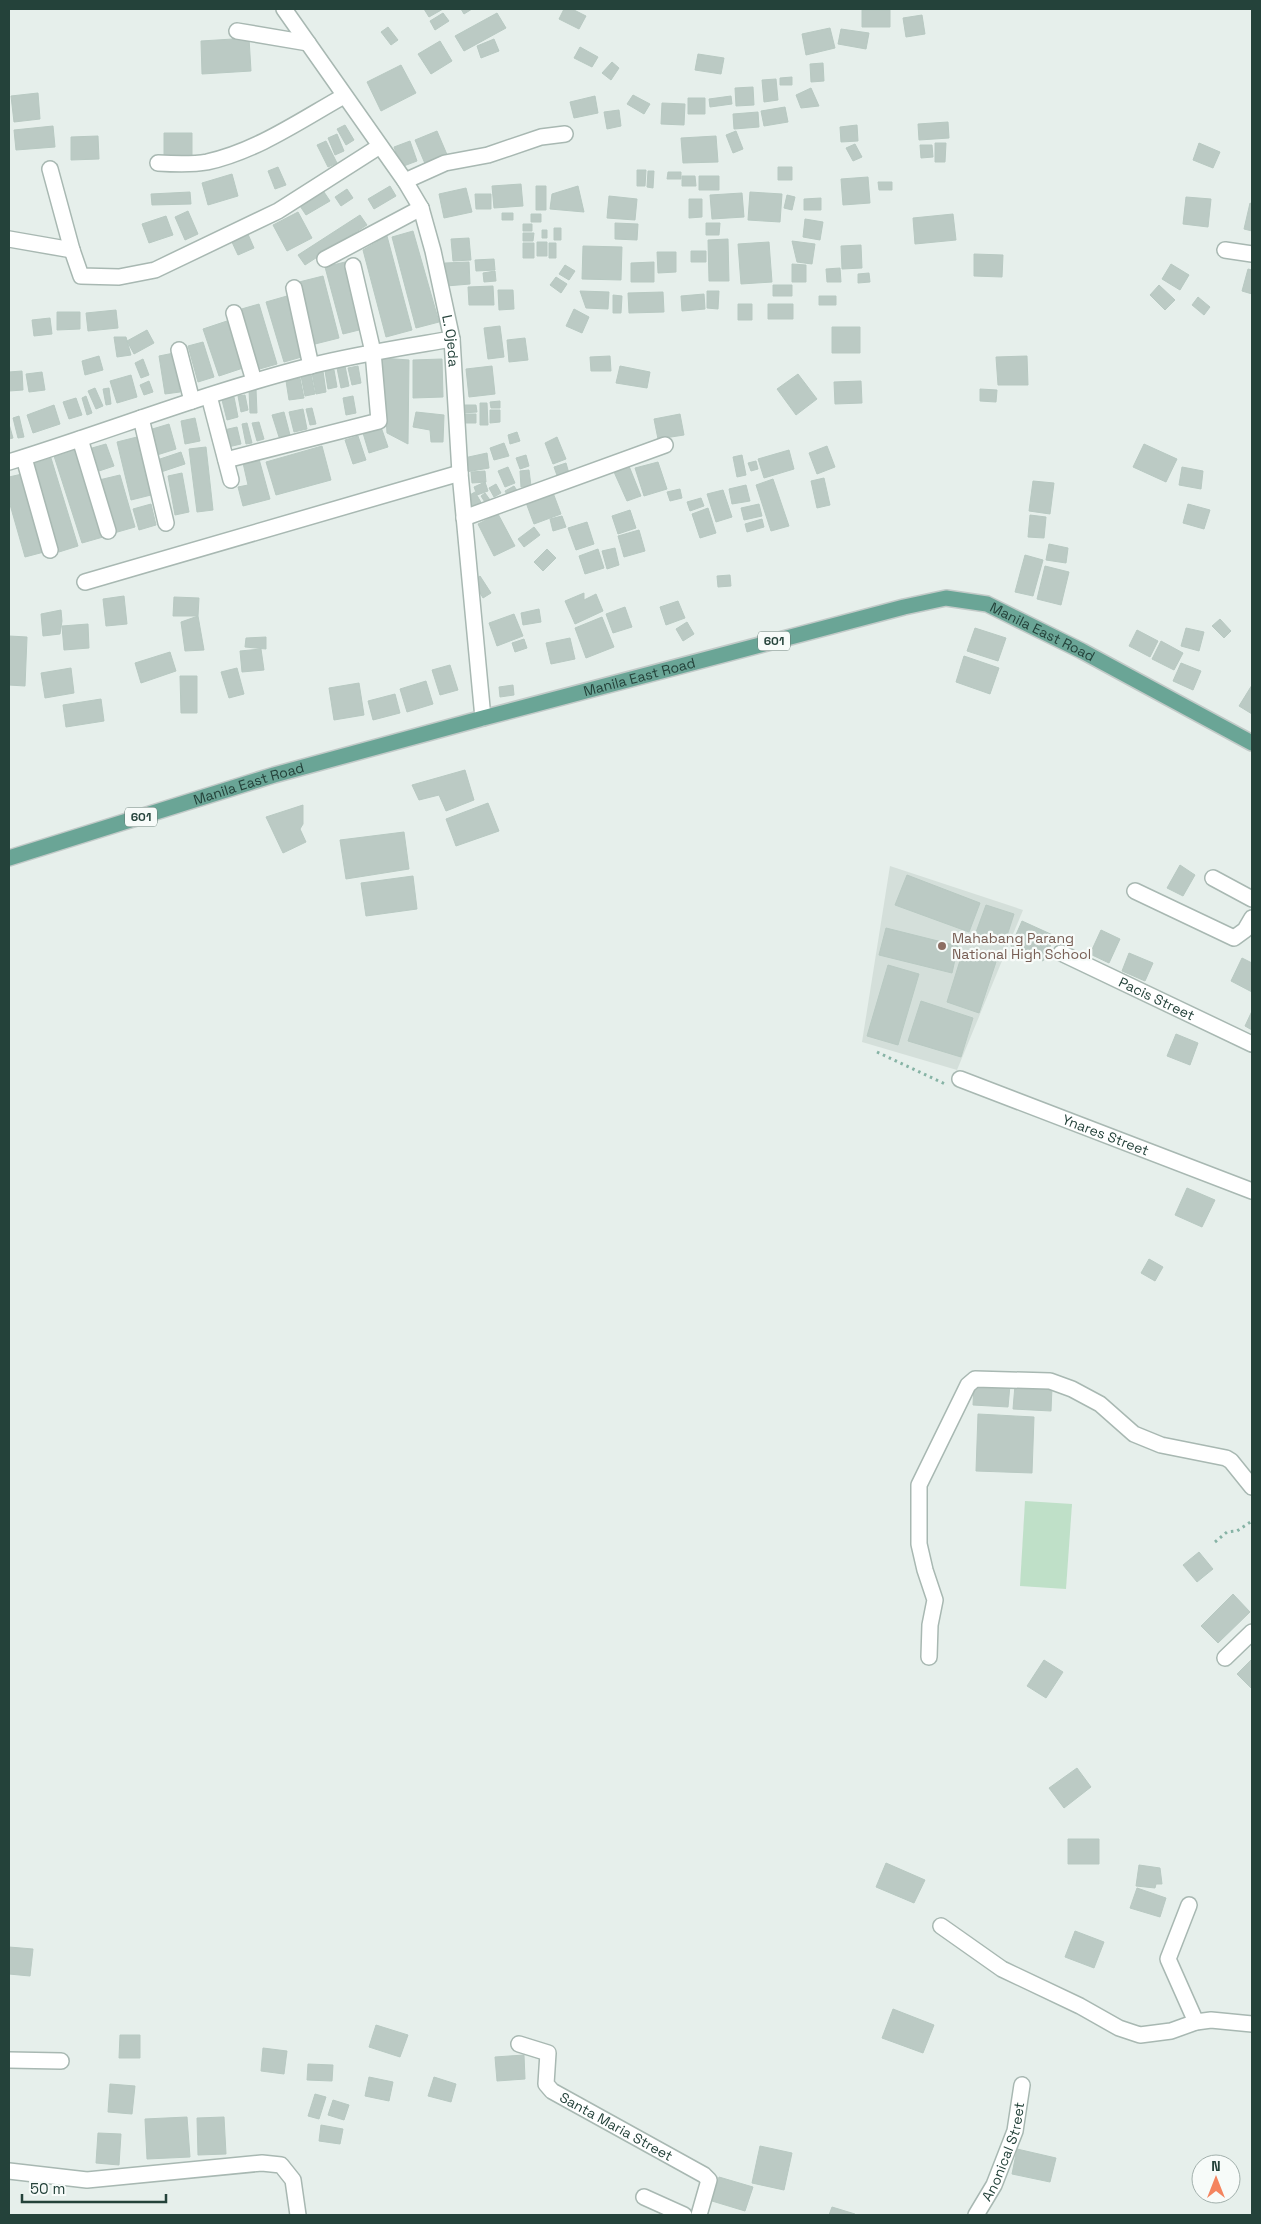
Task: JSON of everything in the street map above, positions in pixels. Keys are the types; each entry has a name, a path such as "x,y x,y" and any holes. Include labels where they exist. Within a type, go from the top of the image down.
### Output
{"main road":[{"name":"Manila East Road","path":"9,858 274,775 482,718 904,607 946,598 987,604 1082,651 1252,743"}],"street":[{"name":"L. Ojeda","path":"284,9 405,181 421,208 433,250 452,339 460,473 482,718"},
{"path":"237,31 308,43"},
{"path":"158,164 206,162 249,149 344,96"},
{"path":"405,181 445,163 488,154 541,137 565,134"},
{"path":"50,168 81,276 119,277 155,270 278,211 380,146"},
{"path":"325,258 421,208"},
{"path":"9,238 72,250"},
{"path":"1224,250 1252,254"},
{"path":"226,460 379,421 373,352 353,266"},
{"path":"294,288 311,366"},
{"path":"234,313 254,381"},
{"path":"9,462 254,381 373,352 452,339"},
{"path":"179,350 192,402"},
{"path":"209,396 231,480"},
{"path":"141,418 166,523"},
{"path":"80,439 108,531"},
{"path":"464,518 665,444"},
{"path":"24,458 50,550"},
{"path":"85,582 460,473"},
{"path":"1213,878 1252,898"},
{"path":"1135,892 1234,938 1245,930 1252,918"},
{"name":"Pacis Street","path":"1061,953 1252,1044"},
{"name":"Ynares Street","path":"960,1079 1252,1191"},
{"path":"929,1656 930,1625 935,1600 919,1544 919,1485 968,1385 975,1379 1050,1381 1072,1389 1100,1404 1134,1434 1161,1445 1226,1458 1231,1461 1252,1487"},
{"path":"1224,1658 1252,1632"},
{"path":"1189,1905 1168,1959 1196,2022"},
{"path":"941,1926 1002,1969 1080,2006 1119,2028 1140,2035 1155,2035 1196,2022 1210,2020 1252,2024"},
{"name":"Santa Maria Street","path":"519,2044 548,2053 546,2084 552,2091 704,2175 709,2180 699,2215"},
{"path":"9,2060 61,2061"},
{"name":"Anonical Street","path":"976,2215 994,2184 1015,2131 1022,2085"},
{"path":"9,2171 87,2180 262,2162 281,2165 293,2180 298,2215"},
{"path":"644,2197 684,2215"}],"path":[{"path":"877,1052 948,1085 960,1079"},
{"path":"1215,1542 1227,1532 1237,1531 1252,1522"}],"shaded area":[{"name":"Mahabang Parang National High School","path":"890,866 1023,910 957,1070 862,1042"}],"green space":[{"path":"1025,1501 1072,1504 1066,1589 1020,1586"}],"building":[{"path":"424,9 443,9 429,17"},
{"path":"461,9 472,9 464,14"},
{"path":"564,9 572,9 586,16 579,29 559,19"},
{"path":"862,10 890,10 890,27 862,27"},
{"path":"443,13 449,21 435,30 430,21"},
{"path":"497,13 506,28 464,51 455,36"},
{"path":"922,15 925,34 906,37 903,18"},
{"path":"388,27 398,40 391,45 381,32"},
{"path":"830,28 835,48 806,55 802,34"},
{"path":"841,29 869,33 866,49 838,44"},
{"path":"249,38 251,71 202,74 201,41"},
{"path":"494,39 499,51 481,58 477,46"},
{"path":"440,41 452,61 431,74 418,54"},
{"path":"580,47 598,57 592,67 574,58"},
{"path":"698,54 724,58 721,74 695,70"},
{"path":"612,62 619,68 611,80 602,73"},
{"path":"823,63 824,81 811,82 810,64"},
{"path":"401,65 416,93 381,111 367,82"},
{"path":"792,77 792,85 780,85 780,78"},
{"path":"776,79 778,100 764,102 762,80"},
{"path":"753,87 754,105 736,106 735,88"},
{"path":"811,88 819,106 801,108 796,95"},
{"path":"38,93 40,119 14,122 11,96"},
{"path":"633,95 650,104 644,114 627,104"},
{"path":"595,96 598,113 574,118 570,102"},
{"path":"731,96 732,104 710,107 709,99"},
{"path":"688,98 705,98 705,114 688,114"},
{"path":"662,103 685,104 684,125 661,124"},
{"path":"785,107 788,122 764,126 761,111"},
{"path":"619,110 621,126 607,129 604,112"},
{"path":"758,112 759,127 734,129 733,114"},
{"path":"948,122 949,138 919,140 918,124"},
{"path":"345,125 354,140 346,145 337,129"},
{"path":"857,125 858,141 841,142 840,127"},
{"path":"53,126 55,147 16,150 14,130"},
{"path":"437,131 448,157 426,166 415,140"},
{"path":"736,131 743,149 733,153 726,135"},
{"path":"164,133 192,133 192,158 164,158"},
{"path":"337,134 344,151 335,155 328,138"},
{"path":"98,136 99,159 71,160 71,137"},
{"path":"716,136 718,162 683,163 681,138"},
{"path":"326,141 337,163 328,167 317,145"},
{"path":"410,141 417,161 401,167 394,147"},
{"path":"935,143 946,143 945,162 935,162"},
{"path":"1199,143 1220,152 1213,168 1193,160"},
{"path":"855,144 862,157 853,161 846,148"},
{"path":"920,145 932,145 933,157 921,158"},
{"path":"278,167 286,185 275,189 268,171"},
{"path":"778,167 792,167 792,180 778,180"},
{"path":"637,170 646,170 645,186 637,186"},
{"path":"648,171 654,171 653,188 647,187"},
{"path":"668,172 681,172 681,179 667,179"},
{"path":"232,174 238,196 208,205 202,183"},
{"path":"682,176 695,176 696,186 682,186"},
{"path":"699,176 719,176 719,190 699,190"},
{"path":"868,177 870,203 843,205 841,179"},
{"path":"878,182 892,182 892,190 879,190"},
{"path":"521,184 523,206 494,208 492,186"},
{"path":"390,186 396,196 374,209 368,199"},
{"path":"536,186 546,186 546,210 536,210"},
{"path":"578,186 584,212 550,209 552,194"},
{"path":"466,188 472,212 444,218 439,194"},
{"path":"322,189 330,201 306,215 298,203"},
{"path":"347,189 353,198 341,206 335,197"},
{"path":"190,192 191,204 152,205 151,194"},
{"path":"750,192 782,194 780,222 748,220"},
{"path":"742,193 744,217 712,219 710,195"},
{"path":"475,194 491,194 491,209 476,209"},
{"path":"787,195 795,197 792,210 784,208"},
{"path":"609,196 637,199 635,220 607,218"},
{"path":"1186,197 1211,199 1208,227 1183,224"},
{"path":"821,198 821,210 804,210 804,199"},
{"path":"689,199 702,199 702,217 689,218"},
{"path":"1250,203 1252,204 1252,231 1244,229"},
{"path":"188,211 198,234 185,240 175,217"},
{"path":"298,212 312,238 287,251 273,225"},
{"path":"502,213 513,213 513,220 502,220"},
{"path":"531,214 541,214 541,222 531,222"},
{"path":"953,214 956,240 915,244 913,218"},
{"path":"360,215 367,225 305,265 298,255"},
{"path":"166,216 173,235 149,243 142,224"},
{"path":"805,219 823,222 820,240 803,237"},
{"path":"615,223 638,224 637,240 615,239"},
{"path":"706,223 720,223 719,235 706,235"},
{"path":"523,224 532,224 532,231 523,231"},
{"path":"554,228 561,228 561,240 554,240"},
{"path":"542,230 547,230 547,238 542,238"},
{"path":"413,231 439,322 416,328 392,237"},
{"path":"247,232 254,248 238,255 231,240"},
{"path":"523,233 534,233 533,241 523,241"},
{"path":"387,236 412,330 386,337 363,250"},
{"path":"469,238 471,260 453,261 451,239"},
{"path":"728,239 729,281 709,281 708,240"},
{"path":"792,241 815,244 812,264 797,262"},
{"path":"537,242 547,242 547,256 537,256"},
{"path":"769,242 772,282 741,284 738,244"},
{"path":"523,243 534,243 534,258 523,258"},
{"path":"549,243 556,243 556,258 549,258"},
{"path":"861,245 862,268 842,269 841,246"},
{"path":"583,246 622,247 621,280 582,279"},
{"path":"691,251 706,251 706,262 691,262"},
{"path":"657,252 676,252 676,272 658,273"},
{"path":"974,254 1003,255 1002,277 974,276"},
{"path":"494,259 495,270 476,271 475,260"},
{"path":"345,262 363,329 343,334 325,267"},
{"path":"469,262 470,284 446,286 445,263"},
{"path":"654,262 654,282 631,282 631,263"},
{"path":"792,264 806,265 806,282 792,282"},
{"path":"1171,264 1189,275 1180,290 1162,279"},
{"path":"565,265 575,271 569,280 559,274"},
{"path":"840,268 841,282 827,282 826,269"},
{"path":"1248,269 1252,270 1252,294 1242,291"},
{"path":"495,271 496,281 484,282 483,273"},
{"path":"869,273 870,282 858,283 858,274"},
{"path":"323,276 339,338 315,344 299,282"},
{"path":"556,277 567,284 561,293 550,285"},
{"path":"773,285 792,285 792,296 773,296"},
{"path":"1159,285 1175,300 1165,310 1150,295"},
{"path":"493,286 494,305 469,305 468,287"},
{"path":"498,290 513,290 514,309 499,310"},
{"path":"580,291 609,292 608,309 586,308"},
{"path":"707,291 719,291 718,309 707,308"},
{"path":"663,292 664,312 629,313 628,293"},
{"path":"704,294 705,309 682,311 681,296"},
{"path":"613,295 622,296 621,313 613,313"},
{"path":"287,296 305,356 284,362 266,302"},
{"path":"819,296 836,296 836,305 819,305"},
{"path":"1198,297 1210,307 1204,315 1192,305"},
{"path":"259,304 277,364 256,370 238,310"},
{"path":"738,304 752,304 752,320 738,320"},
{"path":"768,304 793,304 793,319 768,319"},
{"path":"574,309 589,317 582,333 566,326"},
{"path":"116,310 118,328 88,331 86,313"},
{"path":"57,312 80,312 80,329 57,330"},
{"path":"50,318 52,334 34,336 32,320"},
{"path":"227,321 243,368 219,376 203,329"},
{"path":"500,326 504,357 488,359 484,328"},
{"path":"832,327 860,327 860,353 832,353"},
{"path":"147,330 154,343 134,354 127,341"},
{"path":"114,337 126,337 131,355 117,357"},
{"path":"525,338 528,360 509,362 507,340"},
{"path":"203,342 214,377 198,382 188,346"},
{"path":"174,353 180,392 165,394 159,356"},
{"path":"99,356 103,370 85,375 82,361"},
{"path":"610,356 611,371 591,371 590,357"},
{"path":"1027,356 1028,385 998,385 996,357"},
{"path":"382,358 409,360 408,444 387,433"},
{"path":"143,359 149,375 141,378 135,363"},
{"path":"442,359 443,397 413,398 413,360"},
{"path":"345,366 349,386 341,388 337,368"},
{"path":"358,366 361,383 352,385 348,368"},
{"path":"492,366 495,394 469,397 466,369"},
{"path":"620,366 650,372 647,388 616,383"},
{"path":"334,370 337,387 328,389 325,371"},
{"path":"22,371 23,390 9,391 9,372"},
{"path":"323,371 326,392 316,394 312,373"},
{"path":"42,372 45,390 29,392 26,374"},
{"path":"311,374 315,394 305,396 301,376"},
{"path":"798,374 817,399 796,415 777,389"},
{"path":"131,375 137,397 117,403 110,381"},
{"path":"300,378 304,398 289,400 286,381"},
{"path":"149,381 153,392 144,395 140,385"},
{"path":"861,381 862,403 835,404 834,382"},
{"path":"95,388 103,406 96,409 88,391"},
{"path":"109,388 111,404 106,405 103,389"},
{"path":"249,389 256,389 257,413 250,413"},
{"path":"980,389 997,390 996,402 980,401"},
{"path":"245,395 248,410 241,412 238,396"},
{"path":"86,396 92,413 87,415 82,398"},
{"path":"353,396 356,413 346,415 343,398"},
{"path":"234,397 238,417 227,420 222,400"},
{"path":"76,398 82,415 69,419 63,402"},
{"path":"500,401 500,408 491,408 490,402"},
{"path":"480,403 487,403 488,425 480,425"},
{"path":"54,405 60,424 33,433 27,415"},
{"path":"461,405 476,405 477,412 462,413"},
{"path":"312,408 316,424 310,425 306,409"},
{"path":"303,409 307,429 294,432 289,412"},
{"path":"490,410 500,410 500,422 490,423"},
{"path":"284,412 290,435 279,437 272,415"},
{"path":"416,412 444,415 443,442 431,442 430,430 413,427"},
{"path":"462,414 476,414 476,423 462,423"},
{"path":"680,414 684,435 658,439 654,419"},
{"path":"19,416 24,437 18,438 13,418"},
{"path":"195,418 200,441 185,444 181,421"},
{"path":"259,422 264,439 257,441 252,423"},
{"path":"247,423 252,443 246,444 242,424"},
{"path":"9,424 13,438 9,439"},
{"path":"169,424 176,449 157,455 149,430"},
{"path":"237,427 241,444 228,447 224,430"},
{"path":"381,427 388,447 369,453 363,433"},
{"path":"517,432 520,441 510,444 508,435"},
{"path":"358,436 366,460 353,464 345,440"},
{"path":"137,437 151,495 131,500 117,442"},
{"path":"557,437 566,459 553,464 545,443"},
{"path":"504,443 509,456 494,460 490,448"},
{"path":"106,444 114,466 99,471 92,448"},
{"path":"1144,444 1177,459 1166,482 1133,467"},
{"path":"322,446 331,480 276,495 266,462"},
{"path":"827,446 835,467 817,474 809,453"},
{"path":"206,447 213,510 197,512 189,449"},
{"path":"76,449 103,537 82,543 54,456"},
{"path":"789,450 794,469 764,478 758,459"},
{"path":"181,452 185,464 161,472 157,460"},
{"path":"487,453 489,468 466,472 464,458"},
{"path":"526,455 529,466 520,469 516,458"},
{"path":"742,455 746,475 737,477 733,457"},
{"path":"51,458 78,546 59,552 32,464"},
{"path":"259,459 270,499 243,506 238,487 248,485 243,463"},
{"path":"756,461 758,469 751,471 748,463"},
{"path":"658,462 667,489 644,496 635,468"},
{"path":"566,463 570,477 559,481 554,467"},
{"path":"629,466 641,496 627,501 614,472"},
{"path":"508,467 515,483 505,487 498,471"},
{"path":"1182,467 1203,471 1201,489 1179,485"},
{"path":"529,470 531,486 521,487 520,471"},
{"path":"485,471 486,482 472,483 471,472"},
{"path":"182,473 189,512 175,515 168,476"},
{"path":"22,474 44,552 25,557 9,501 9,477"},
{"path":"120,475 135,527 114,533 99,480"},
{"path":"824,478 830,505 817,508 811,481"},
{"path":"773,479 789,526 771,531 756,485"},
{"path":"1033,481 1054,483 1050,514 1029,511"},
{"path":"485,482 488,491 477,495 474,487"},
{"path":"496,484 501,493 494,497 489,488"},
{"path":"746,485 750,501 732,504 729,489"},
{"path":"514,486 518,492 509,498 505,491"},
{"path":"680,489 682,498 670,501 667,492"},
{"path":"552,490 561,514 534,524 525,500"},
{"path":"723,490 732,517 716,522 707,494"},
{"path":"475,492 482,504 474,508 468,496"},
{"path":"485,493 493,504 488,507 481,496"},
{"path":"701,498 704,506 690,511 687,502"},
{"path":"151,504 156,525 139,530 133,509"},
{"path":"759,504 762,516 744,520 741,508"},
{"path":"1188,504 1210,510 1204,529 1183,523"},
{"path":"708,508 716,533 700,538 692,514"},
{"path":"630,510 636,528 618,534 612,516"},
{"path":"498,514 515,546 494,556 478,524"},
{"path":"1030,515 1046,517 1044,538 1028,537"},
{"path":"562,516 566,527 553,531 550,519"},
{"path":"762,519 764,527 747,532 745,524"},
{"path":"587,522 594,544 576,550 568,528"},
{"path":"534,527 540,535 524,547 518,539"},
{"path":"639,530 645,551 624,557 618,536"},
{"path":"1049,544 1068,548 1066,563 1046,560"},
{"path":"615,548 619,565 607,569 602,551"},
{"path":"547,549 556,558 543,571 534,562"},
{"path":"598,549 604,568 585,574 579,556"},
{"path":"1025,555 1043,560 1033,596 1015,592"},
{"path":"1045,566 1069,572 1061,605 1037,599"},
{"path":"730,575 731,586 718,587 717,576"},
{"path":"480,576 491,593 483,598 473,581"},
{"path":"584,593 584,600 596,594 603,611 575,624 565,601"},
{"path":"124,596 127,624 106,626 103,599"},
{"path":"174,597 199,598 198,616 173,616"},
{"path":"678,601 685,618 666,625 660,607"},
{"path":"625,607 632,627 613,633 606,614"},
{"path":"539,609 541,622 523,625 521,613"},
{"path":"61,610 60,634 43,636 41,614"},
{"path":"514,614 523,636 497,646 489,623"},
{"path":"198,616 204,650 185,651 181,622"},
{"path":"602,617 614,647 586,658 575,628"},
{"path":"1220,619 1231,631 1224,638 1212,626"},
{"path":"687,622 694,634 683,641 676,629"},
{"path":"88,624 89,648 64,650 62,626"},
{"path":"975,628 1006,638 998,661 967,651"},
{"path":"1186,628 1204,632 1199,651 1181,646"},
{"path":"1137,630 1158,641 1150,657 1129,646"},
{"path":"9,636 27,637 25,686 9,685"},
{"path":"266,637 266,649 245,647 246,638"},
{"path":"570,638 575,659 551,664 546,643"},
{"path":"524,639 527,648 515,652 512,643"},
{"path":"1161,641 1183,653 1174,670 1152,659"},
{"path":"261,649 264,670 242,672 240,651"},
{"path":"170,652 176,671 141,683 135,663"},
{"path":"964,656 999,668 990,694 956,682"},
{"path":"1181,663 1201,671 1193,690 1173,681"},
{"path":"450,665 458,690 440,695 432,670"},
{"path":"71,668 74,693 45,698 41,673"},
{"path":"237,668 244,694 229,698 221,672"},
{"path":"180,676 197,676 197,713 181,713"},
{"path":"426,681 433,704 407,712 400,689"},
{"path":"359,683 364,715 334,720 329,688"},
{"path":"513,685 514,695 500,697 499,687"},
{"path":"1252,685 1252,714 1239,706"},
{"path":"395,694 400,713 373,720 368,701"},
{"path":"101,699 104,721 66,727 63,705"},
{"path":"465,770 474,800 446,811 439,795 419,800 412,785"},
{"path":"488,803 499,831 456,846 446,819"},
{"path":"303,805 303,824 300,829 306,842 283,853 266,817"},
{"path":"404,832 409,869 346,879 340,840"},
{"path":"1180,865 1195,875 1183,896 1167,888"},
{"path":"907,875 980,903 969,932 895,905"},
{"path":"413,876 417,909 366,916 361,883"},
{"path":"986,905 1014,914 1004,945 975,935"},
{"path":"1022,921 1055,936 1043,961 1011,946"},
{"path":"886,928 958,946 952,973 879,955"},
{"path":"1101,930 1120,939 1109,963 1090,954"},
{"path":"963,951 996,962 979,1013 947,1002"},
{"path":"1129,953 1153,963 1145,981 1122,971"},
{"path":"1242,958 1252,963 1252,992 1231,981"},
{"path":"888,965 919,974 898,1045 867,1036"},
{"path":"921,1001 973,1018 961,1057 908,1041"},
{"path":"1252,1011 1252,1030 1245,1026"},
{"path":"1176,1034 1198,1043 1190,1065 1167,1056"},
{"path":"1187,1188 1215,1200 1202,1227 1175,1215"},
{"path":"1149,1259 1163,1267 1155,1281 1141,1273"},
{"path":"974,1382 1010,1385 1008,1407 973,1405"},
{"path":"1015,1385 1052,1387 1051,1411 1013,1409"},
{"path":"978,1414 1034,1417 1032,1473 976,1471"},
{"path":"1199,1552 1213,1569 1197,1582 1183,1565"},
{"path":"1233,1594 1250,1612 1218,1643 1201,1626"},
{"path":"1252,1659 1252,1689 1237,1674"},
{"path":"1044,1660 1063,1672 1046,1698 1027,1686"},
{"path":"1077,1768 1091,1787 1064,1808 1049,1788"},
{"path":"1068,1839 1099,1839 1099,1864 1068,1864"},
{"path":"886,1863 925,1880 914,1903 876,1887"},
{"path":"1139,1865 1160,1868 1162,1884 1156,1884 1155,1888 1136,1886"},
{"path":"1137,1888 1166,1898 1160,1917 1130,1908"},
{"path":"1075,1931 1104,1942 1094,1968 1065,1957"},
{"path":"9,1947 33,1949 30,1976 9,1974"},
{"path":"893,2009 934,2025 923,2053 882,2038"},
{"path":"376,2025 408,2035 400,2057 369,2047"},
{"path":"120,2035 140,2035 140,2058 119,2058"},
{"path":"263,2048 287,2051 284,2074 261,2071"},
{"path":"524,2055 525,2079 497,2081 495,2057"},
{"path":"308,2064 333,2065 332,2081 307,2080"},
{"path":"369,2077 393,2082 389,2101 365,2096"},
{"path":"434,2077 456,2084 451,2102 428,2096"},
{"path":"110,2084 135,2086 132,2114 108,2112"},
{"path":"315,2094 326,2097 319,2119 308,2116"},
{"path":"333,2100 349,2105 344,2120 328,2115"},
{"path":"187,2117 190,2157 147,2159 145,2119"},
{"path":"224,2117 226,2154 198,2155 197,2118"},
{"path":"321,2125 343,2129 340,2144 319,2141"},
{"path":"98,2133 121,2134 119,2165 96,2163"},
{"path":"760,2146 792,2153 784,2190 752,2183"},
{"path":"1017,2149 1056,2158 1050,2182 1012,2174"},
{"path":"719,2177 753,2187 745,2211 712,2201"},
{"path":"832,2207 855,2214 829,2215"}],"place":[{"name":"Mahabang Parang National High School","path":"942,946"}]}
